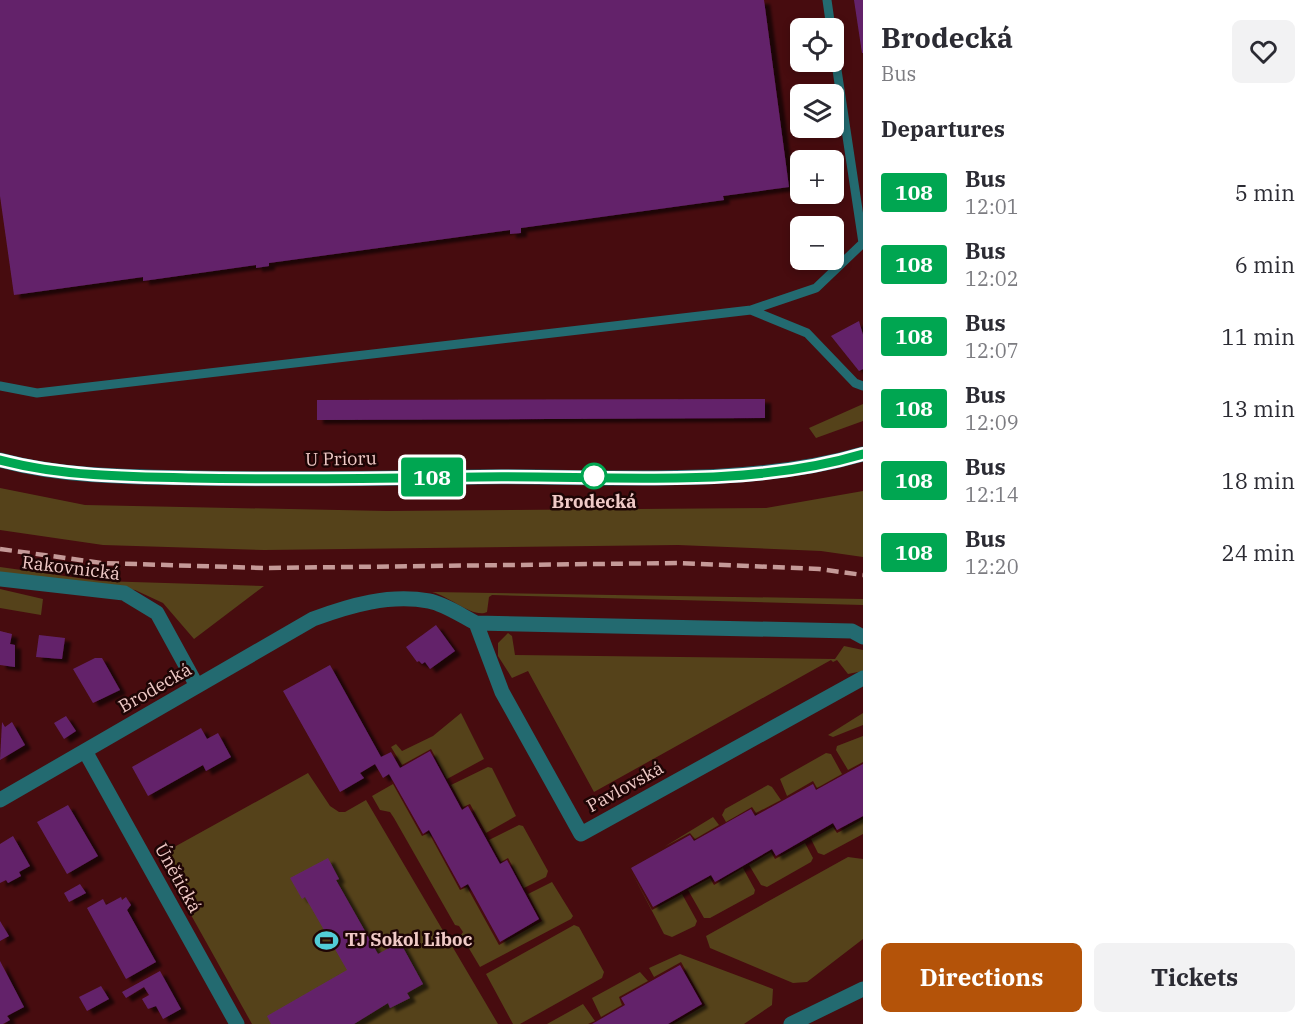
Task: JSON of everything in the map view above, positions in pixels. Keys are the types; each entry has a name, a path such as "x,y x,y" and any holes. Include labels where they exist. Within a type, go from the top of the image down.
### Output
{"street":[{"name":"U Prioru","path":"0,460 27,467 130,477 270,480 690,476 782,472 863,454"},
{"name":"Rakovnická","path":"0,579 124,593 157,613 197,686"},
{"name":"Brodecká","path":"0,800 313,619 350,605 384,599 430,602 476,623 852,631 863,637"},
{"name":"Pavlovská","path":"476,623 502,692 581,834 863,678"},
{"name":"Únětická","path":"85,751 237,1024"},
{"path":"791,1024 863,989"}],"lane":[{"path":"827,0 830,18"},
{"path":"0,386 38,393 751,310 816,288 863,244 837,72"},
{"path":"751,310 807,333 855,383 863,386"}],"shaded area":[{"path":"863,404 863,421 816,438 809,428"},
{"path":"0,488 85,505 387,511 766,508 863,491 863,557 821,551 678,545 264,550 103,545 0,530"},
{"path":"0,567 100,581 264,586 194,639 163,603 135,590 0,572"},
{"path":"0,589 43,599 41,615 0,608"},
{"path":"432,592 863,599 863,605 492,595 489,597 487,612 482,613 468,610"},
{"path":"508,633 512,636 515,655 835,659 844,646 863,650 863,671 848,674 837,660 833,662 831,660 594,792 528,671 512,678 498,656 498,643"},
{"path":"461,713 484,759 447,779 431,749 402,765 391,747 396,744 402,751 433,736"},
{"path":"863,713 863,725 833,737 828,735"},
{"path":"863,736 863,762 848,770 836,750 837,746"},
{"path":"826,753 831,754 842,774 817,788 813,781 787,796 780,779"},
{"path":"488,767 492,768 516,816 486,833 470,804 463,807 451,785"},
{"name":"TJ Sokol Liboc","path":"308,773 330,806 339,812 345,812 366,800 498,1024 252,1024 158,856"},
{"path":"393,784 422,836 429,833 460,890 467,887 499,945 542,921 528,894 552,882 573,916 571,919 480,967 461,935 463,932 459,926 455,925 394,818 390,812 380,810 372,796"},
{"path":"768,785 781,800 756,813 752,807 726,822 722,815 725,809"},
{"path":"713,817 719,825 695,839 690,833 664,847"},
{"path":"863,819 863,834 824,855 818,853 811,839 833,827 837,833"},
{"path":"519,825 523,826 548,871 546,877 524,888 508,858 501,862 489,840"},
{"path":"805,843 813,858 811,862 767,887 761,885 749,865 771,852 775,859"},
{"path":"848,857 863,859 863,939 807,982 793,983 710,948 706,936"},
{"path":"629,867 652,910 682,894 697,921 695,926 672,937 664,934"},
{"path":"743,868 755,890 754,894 710,918 704,918 688,890 710,878 714,885"},
{"path":"574,925 579,927 604,972 602,978 520,1024 513,1024 486,974"},
{"path":"680,954 773,989 772,1005 744,1024 673,1024 705,1005 681,962 654,977 649,968"},
{"path":"640,972 648,981 619,997 622,1005 601,1017 592,998"},
{"path":"583,1004 595,1021 588,1024 547,1024"}],"building":[{"path":"0,0 764,0 789,187 723,196 724,200 521,228 521,233 510,234 510,230 269,263 269,266 256,268 256,265 143,281 143,277 14,295 0,196"},
{"path":"854,0 863,0 863,53 862,53"},
{"path":"859,321 863,335 863,369 859,371 831,336"},
{"path":"765,399 765,418 317,420 317,400"},
{"path":"436,625 455,651 430,669 425,662 422,664 417,662 406,647"},
{"path":"0,631 12,634 10,644 15,645 15,667 0,665"},
{"path":"39,635 65,638 62,659 36,657"},
{"path":"95,658 102,658 120,690 93,703 73,669"},
{"path":"330,665 381,757 391,752 400,768 430,751 462,810 468,806 500,864 507,860 539,919 500,942 468,884 461,888 429,830 423,834 389,774 383,778 375,764 360,773 364,778 340,792 283,691"},
{"path":"66,716 76,731 64,739 54,723"},
{"path":"2,722 5,727 12,722 25,745 0,760"},
{"path":"201,728 207,739 218,733 231,757 206,771 203,765 148,796 132,767"},
{"path":"863,764 863,816 837,830 833,823 776,856 772,849 715,882 711,875 653,907 631,868 690,835 694,841 751,809 755,816 813,784 816,790"},
{"path":"68,805 98,856 67,874 37,822"},
{"path":"13,836 30,866 19,872 21,876 8,883 6,880 0,883 0,844"},
{"path":"328,858 339,879 336,880 378,954 400,942 423,984 407,993 410,998 390,1008 388,1003 354,1024 271,1024 267,1016 347,970 305,897 302,899 290,878"},
{"path":"80,884 86,893 69,902 64,893"},
{"path":"121,897 122,900 126,897 131,905 127,910 156,962 126,979 87,908 103,899 106,905"},
{"path":"0,921 9,936 0,941"},
{"path":"0,961 24,1007 7,1016 10,1020 3,1024 0,1024"},
{"path":"680,965 702,1004 668,1024 592,1024 625,1005 621,998"},
{"path":"160,971 181,1009 163,1019 156,1006 148,1009 142,999 149,995 144,987 126,998 122,992"},
{"path":"101,986 109,999 87,1011 79,997"}],"railway":[{"path":"0,549 102,563 264,568 678,563 819,569 863,575"}],"bus line":[{"name":"108","path":"0,460 27,467 130,477 270,480 700,476 782,472 863,454"}],"place":[{"name":"Brodecká","path":"594,476"},
{"name":"TJ Sokol Liboc","path":"327,940"}]}
